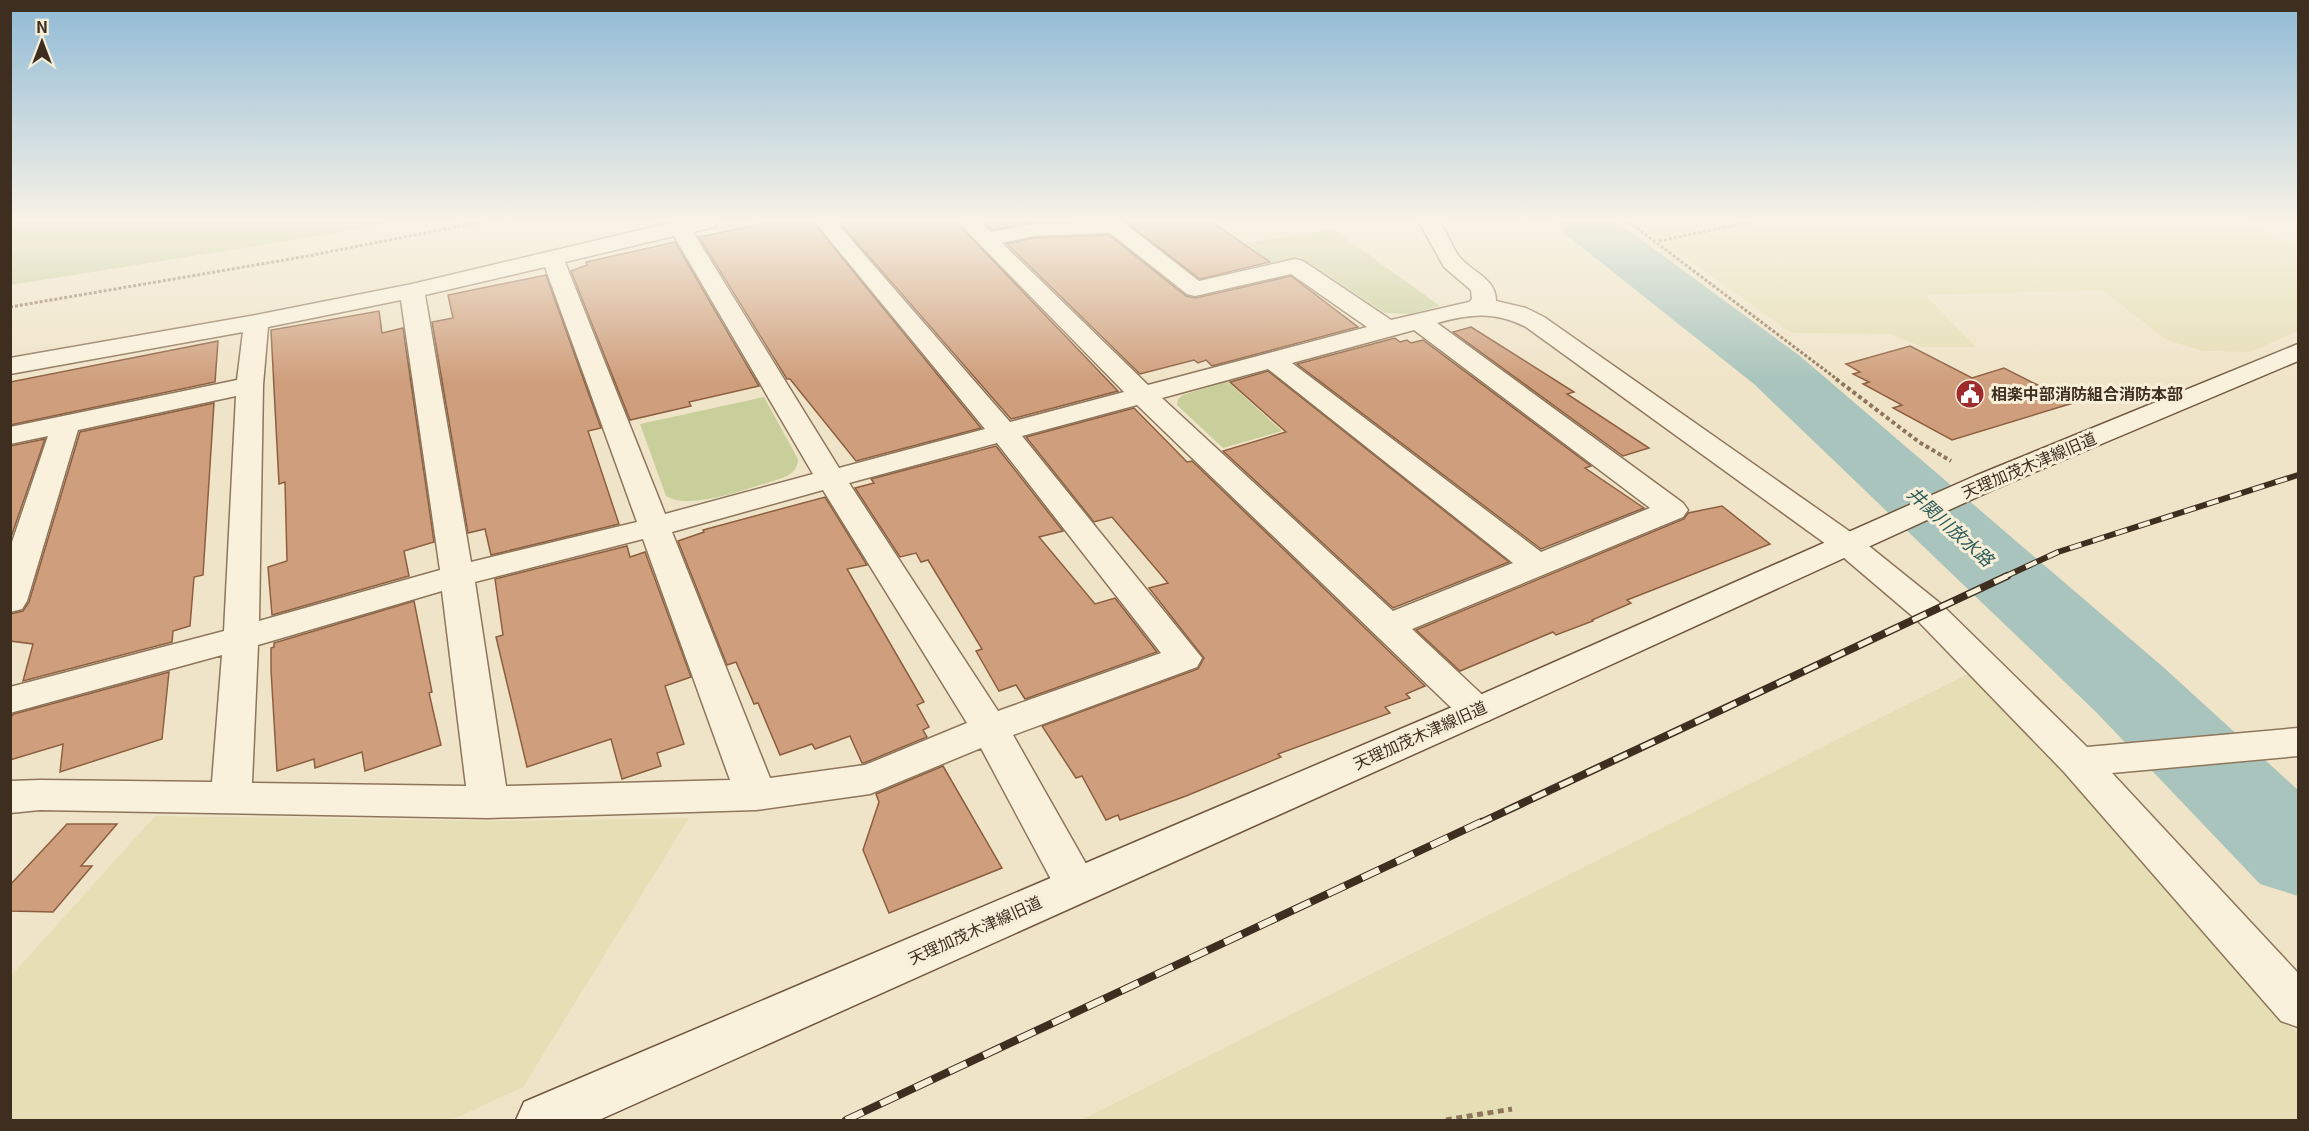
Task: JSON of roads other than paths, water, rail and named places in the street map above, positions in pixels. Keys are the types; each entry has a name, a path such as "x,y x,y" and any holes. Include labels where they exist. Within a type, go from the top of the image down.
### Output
{"street":[{"path":"10,366 256,322 486,275"},
{"path":"558,275 652,527 756,795"},
{"path":"720,275 831,479 990,729 1076,885"},
{"path":"10,797 40,795 488,802 756,795 870,779 990,729 1184,658 1004,433 870,275"},
{"path":"1021,275 1143,395 1477,711"},
{"path":"1177,275 1195,289 1257,275"},
{"path":"1308,275 1387,329"},
{"path":"1467,275 1485,296 1484,301 1478,306"},
{"path":"412,291 457,576 488,802"},
{"path":"10,700 241,639 457,576 652,527 1387,329 1478,306 1509,310 1535,322 1865,538 1929,612 2088,761 2298,1006"},
{"path":"231,798 241,639 250,385 256,322"},
{"path":"1388,626 1672,510 1419,322"},
{"name":"天理加茂木津線旧道","path":"542,1120 1477,711 1980,485 2298,352"},
{"path":"1272,360 1537,565"},
{"path":"10,436 250,385"},
{"path":"10,601 66,424"},
{"path":"2088,761 2288,743"}],"waterway":[{"name":"井関川放水路","path":"1652,275 1777,370 2129,689 2298,854"}],"railway":[{"path":"2004,577 2058,552 2298,475"},
{"path":"1478,824 2007,576"},
{"path":"846,1120 1481,822"}],"place":[{"name":"相楽中部消防組合消防本部","path":"1970,394"}]}
